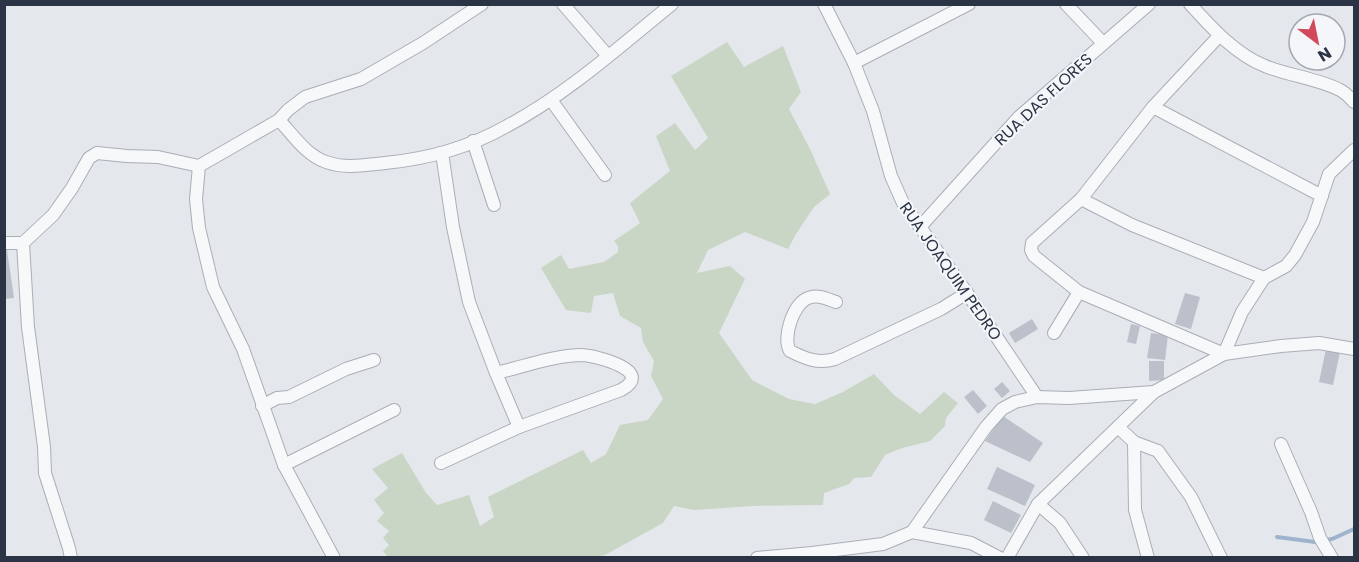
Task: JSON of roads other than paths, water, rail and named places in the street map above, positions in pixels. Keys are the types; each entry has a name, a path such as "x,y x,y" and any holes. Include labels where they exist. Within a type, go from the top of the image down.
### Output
{"street":[{"path":"4,243 23,243 53,215 72,188 88,158 93,154 158,157 199,165 279,120 305,97 361,79 423,43 482,4"},
{"path":"563,4 608,56"},
{"path":"279,120 309,153 326,162 350,167 398,162 442,153 505,127 551,100 672,4"},
{"name":"RUA JOAQUIM PEDRO","path":"824,4 854,63 873,111 897,192 1038,397"},
{"path":"854,63 969,4"},
{"path":"1066,4 1103,43"},
{"name":"RUA DAS FLORES","path":"920,227 1019,117 1149,4"},
{"path":"1190,4 1219,36 1252,59 1264,66 1343,91 1354,102"},
{"path":"1219,36 1153,107 1081,200 1032,243 1030,250 1034,256 1079,292 1224,354"},
{"path":"551,100 605,175"},
{"path":"1153,107 1322,196"},
{"path":"473,141 494,205"},
{"path":"1224,354 1242,312 1264,279 1286,266 1295,255 1313,222 1329,174 1354,150"},
{"path":"442,153 453,227 469,302 495,373 519,427"},
{"path":"199,165 196,199 199,228 213,286 243,349 284,465 334,558"},
{"path":"1081,200 1132,225 1264,279"},
{"path":"23,243 28,327 44,447 45,474 71,558"},
{"path":"1054,333 1079,292"},
{"path":"836,302 818,296 809,297 801,302 792,316 786,340 790,351 823,362 835,359 941,309 967,293"},
{"path":"1007,558 1038,504 1154,392 1224,354 1319,343 1354,349"},
{"path":"441,463 519,427 621,390 630,384 632,379 628,369 598,357 584,355 566,356 495,373"},
{"path":"262,406 277,398 289,397 346,369 374,360"},
{"path":"757,558 884,544 912,532 993,417 1015,402 1038,397 1069,398 1154,392"},
{"path":"284,465 394,410"},
{"path":"1118,427 1134,442 1158,451 1191,497 1221,558"},
{"path":"1134,442 1135,510 1148,558"},
{"path":"1281,444 1322,542 1332,558"},
{"path":"1038,504 1060,523 1083,558"},
{"path":"912,532 971,543 1000,558"}],"waterway":[{"path":"1277,537 1315,542 1332,539 1354,529"}]}
